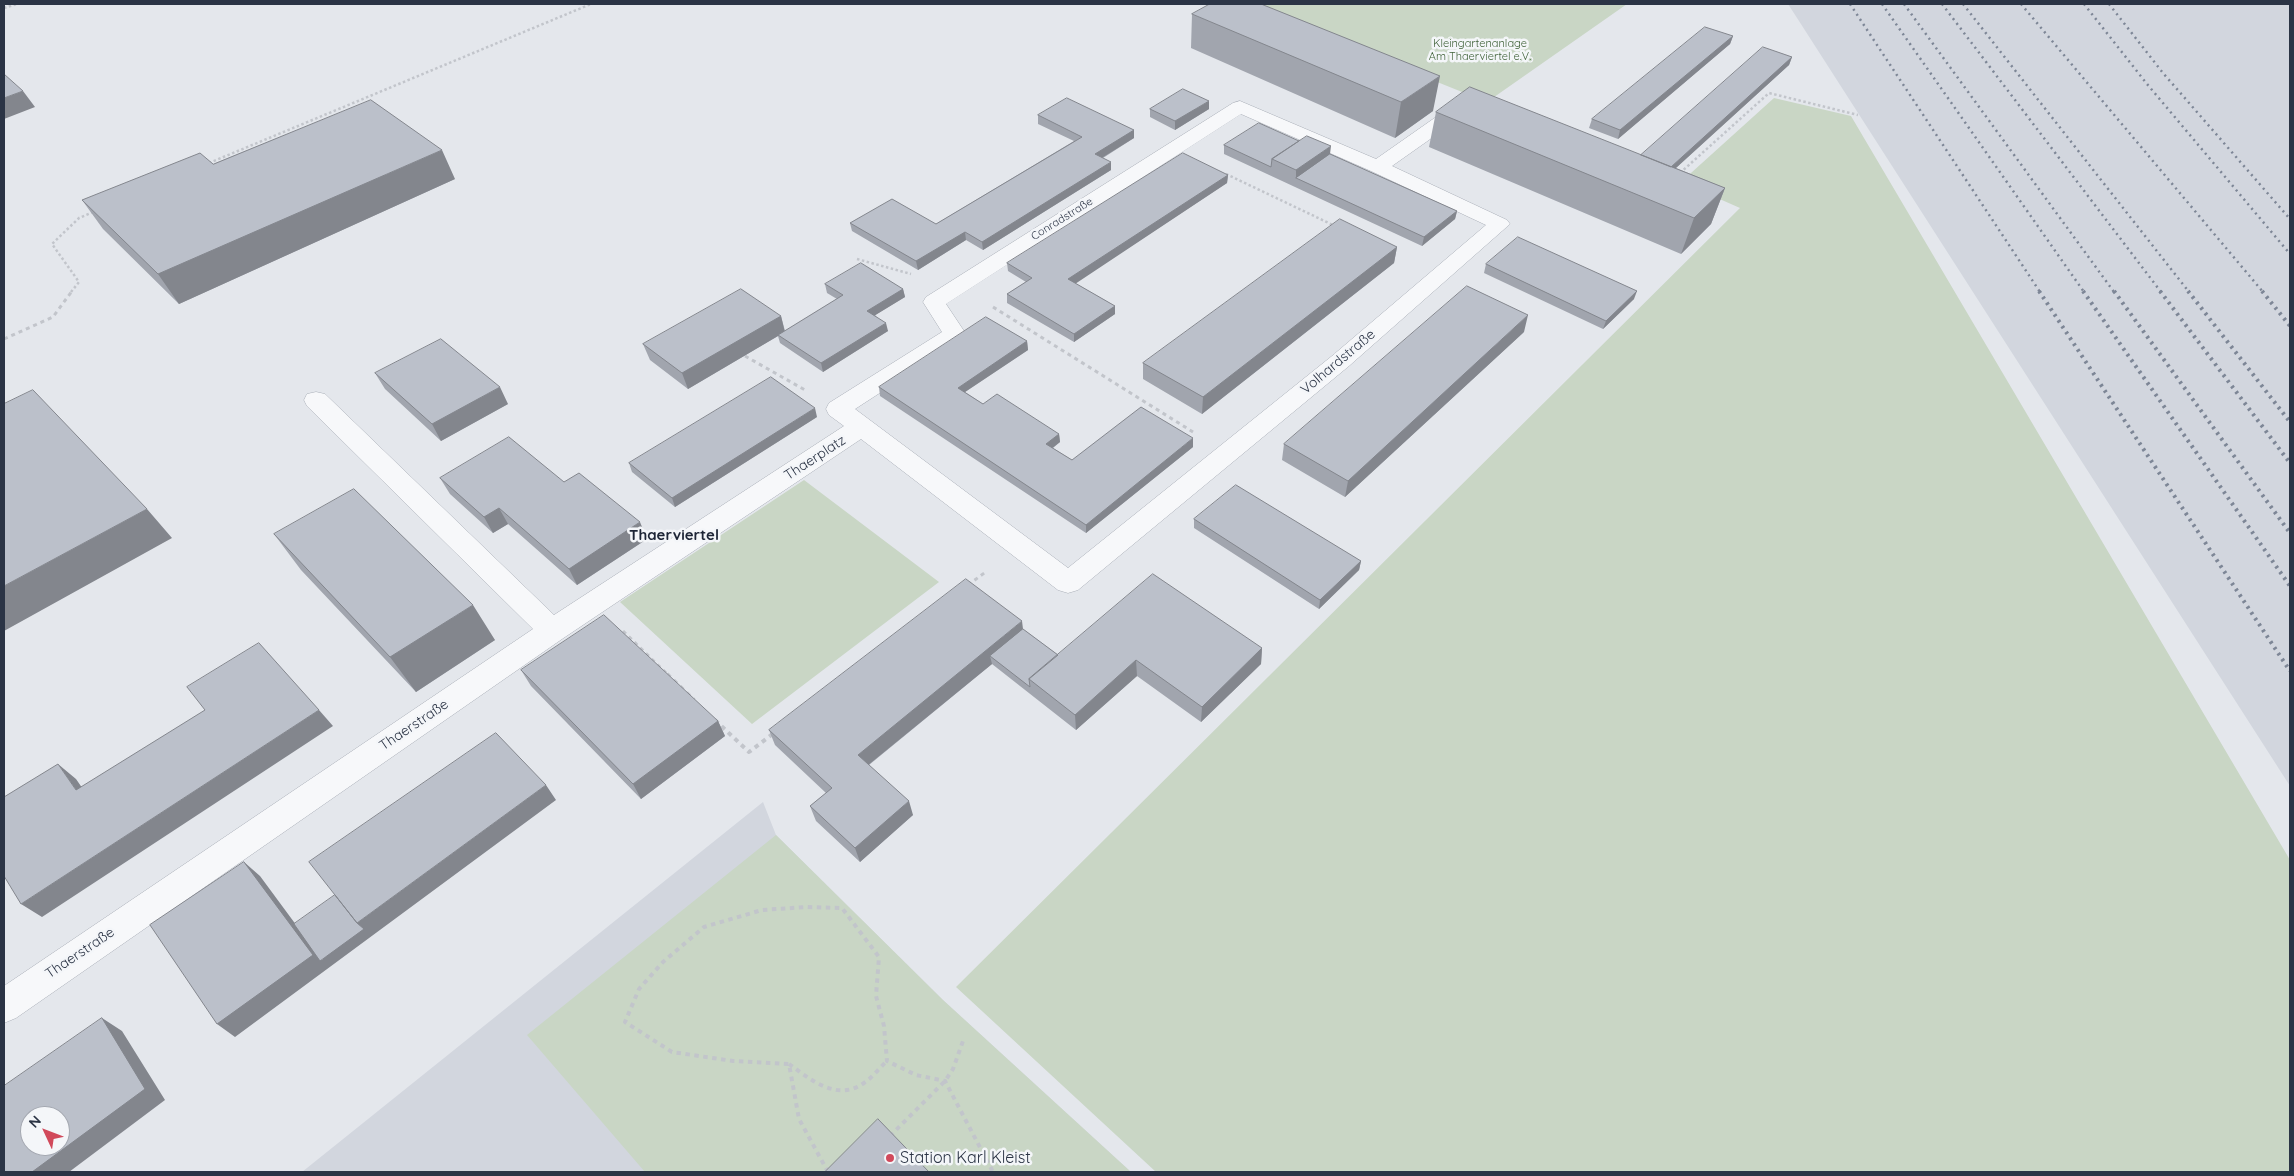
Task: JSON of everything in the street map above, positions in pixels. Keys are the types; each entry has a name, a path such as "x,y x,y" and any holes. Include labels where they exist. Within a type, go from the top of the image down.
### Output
{"street":[{"path":"1378,167 1471,102 1481,102"},
{"name":"Conradstraße","path":"838,409 954,334 934,302 1240,107 1378,167"},
{"name":"Volhardstraße","path":"1068,582 1442,276 1500,224 1378,167"},
{"path":"316,400 552,630"},
{"path":"838,409 861,427"},
{"name":"Thaerplatz","path":"552,630 861,427 1068,582"},
{"name":"Thaerstraße","path":"4,1006 552,630"}],"path":[{"path":"4,8 17,4"},
{"path":"208,164 591,4"},
{"path":"1676,176 1769,93 1858,115"},
{"path":"1172,149 1343,229"},
{"path":"4,339 53,317 79,282 52,244 79,218 98,210"},
{"path":"857,259 959,286 1228,453"},
{"path":"745,356 838,409"},
{"path":"964,589 1019,547"},
{"path":"594,603 700,705"},
{"path":"714,718 749,752 781,728"},
{"path":"807,906 842,908 879,957 876,996 884,1026 887,1061 862,1085 838,1093 818,1085 789,1064 733,1061 672,1052 625,1022 638,989 663,962 704,927 762,910 807,906"},
{"path":"889,1137 945,1082 953,1069 963,1042"},
{"path":"887,1061 916,1075 945,1082 993,1172"},
{"path":"789,1064 799,1118 828,1172"}],"shaded area":[{"path":"1788,4 2290,4 2290,786 1799,21"},
{"path":"763,802 776,835 943,1000 1131,1172 302,1172"}],"green space":[{"name":"Kleingartenanlage Am Thaerviertel e.V.","path":"1243,4 1627,4 1487,102"},
{"path":"1774,98 1851,116 2290,860 2290,1172 1156,1172 956,987 1740,208 1681,182"},
{"path":"804,480 939,582 752,724 620,602"},
{"path":"776,835 943,1000 1131,1172 645,1172 527,1035"}],"building":[{"path":"1210,4 1261,4 1440,76 1401,102 1192,14"},
{"path":"1705,27 1733,36 1620,130 1592,119"},
{"path":"1763,47 1792,57 1671,167 1641,155"},
{"path":"4,74 23,91 4,98"},
{"path":"1470,87 1725,188 1694,218 1436,112"},
{"path":"1183,89 1209,101 1175,121 1150,109"},
{"path":"1067,98 1134,130 1095,154 1111,162 982,242 965,232 916,261 850,223 892,199 936,224 1082,137 1038,115"},
{"path":"371,100 442,150 158,274 82,200 200,153 213,164"},
{"path":"1259,123 1299,141 1272,159 1271,167 1224,145"},
{"path":"1307,136 1331,146 1296,170 1272,159"},
{"path":"1183,153 1228,175 1068,279 1115,306 1074,334 1007,294 1032,278 1007,263"},
{"path":"1330,154 1457,211 1424,237 1296,178"},
{"path":"1340,219 1397,247 1203,397 1143,363"},
{"path":"1518,237 1637,291 1606,321 1486,264"},
{"path":"861,263 903,289 867,311 886,323 821,363 778,335 843,295 825,284"},
{"path":"1467,286 1528,315 1348,481 1284,444"},
{"path":"741,289 781,316 682,373 643,344"},
{"path":"986,317 1027,341 958,388 983,404 997,394 1059,434 1046,444 1072,460 1141,407 1193,438 1086,525 879,387"},
{"path":"441,339 500,387 432,424 375,373"},
{"path":"771,377 815,408 672,498 629,463"},
{"path":"33,390 147,509 4,586 4,404"},
{"path":"509,437 564,482 579,473 640,522 569,569 499,508 484,517 440,478"},
{"path":"1236,485 1361,561 1320,600 1194,519"},
{"path":"354,489 473,605 390,657 274,534"},
{"path":"1153,574 1262,648 1202,707 1136,660 1075,715 1029,679"},
{"path":"966,579 1022,621 858,755 909,801 855,848 810,806 832,788 769,730"},
{"path":"604,615 718,721 633,784 521,670"},
{"path":"1023,629 1058,655 1029,679 1030,687 990,656"},
{"path":"259,643 319,710 21,904 4,876 4,797 58,764 76,790 205,710 187,687"},
{"path":"496,733 546,785 357,923 309,862"},
{"path":"244,862 313,955 217,1024 150,925"},
{"path":"335,895 364,929 320,961 294,924"},
{"path":"102,1018 145,1089 70,1144 70,1106 20,1106 20,1156 54,1156 32,1172 4,1172 4,1086"},
{"path":"878,1119 929,1172 825,1172"}],"railway":[{"path":"1850,4 2040,292"},
{"path":"1882,4 2084,292"},
{"path":"1904,4 2114,292"},
{"path":"1942,4 2161,292"},
{"path":"1963,4 2189,292"},
{"path":"2021,4 2263,292"},
{"path":"2084,4 2147,84 2290,254"},
{"path":"2109,4 2163,73 2290,219"},
{"path":"2039,291 2290,671"},
{"path":"2083,291 2290,586"},
{"path":"2114,291 2290,533"},
{"path":"2160,291 2290,463"},
{"path":"2188,291 2290,422"},
{"path":"2262,291 2290,326"}],"place":[{"name":"Station Karl Kleist","path":"890,1158"}],"district":[{"name":"Thaerviertel","path":"674,535"}]}
